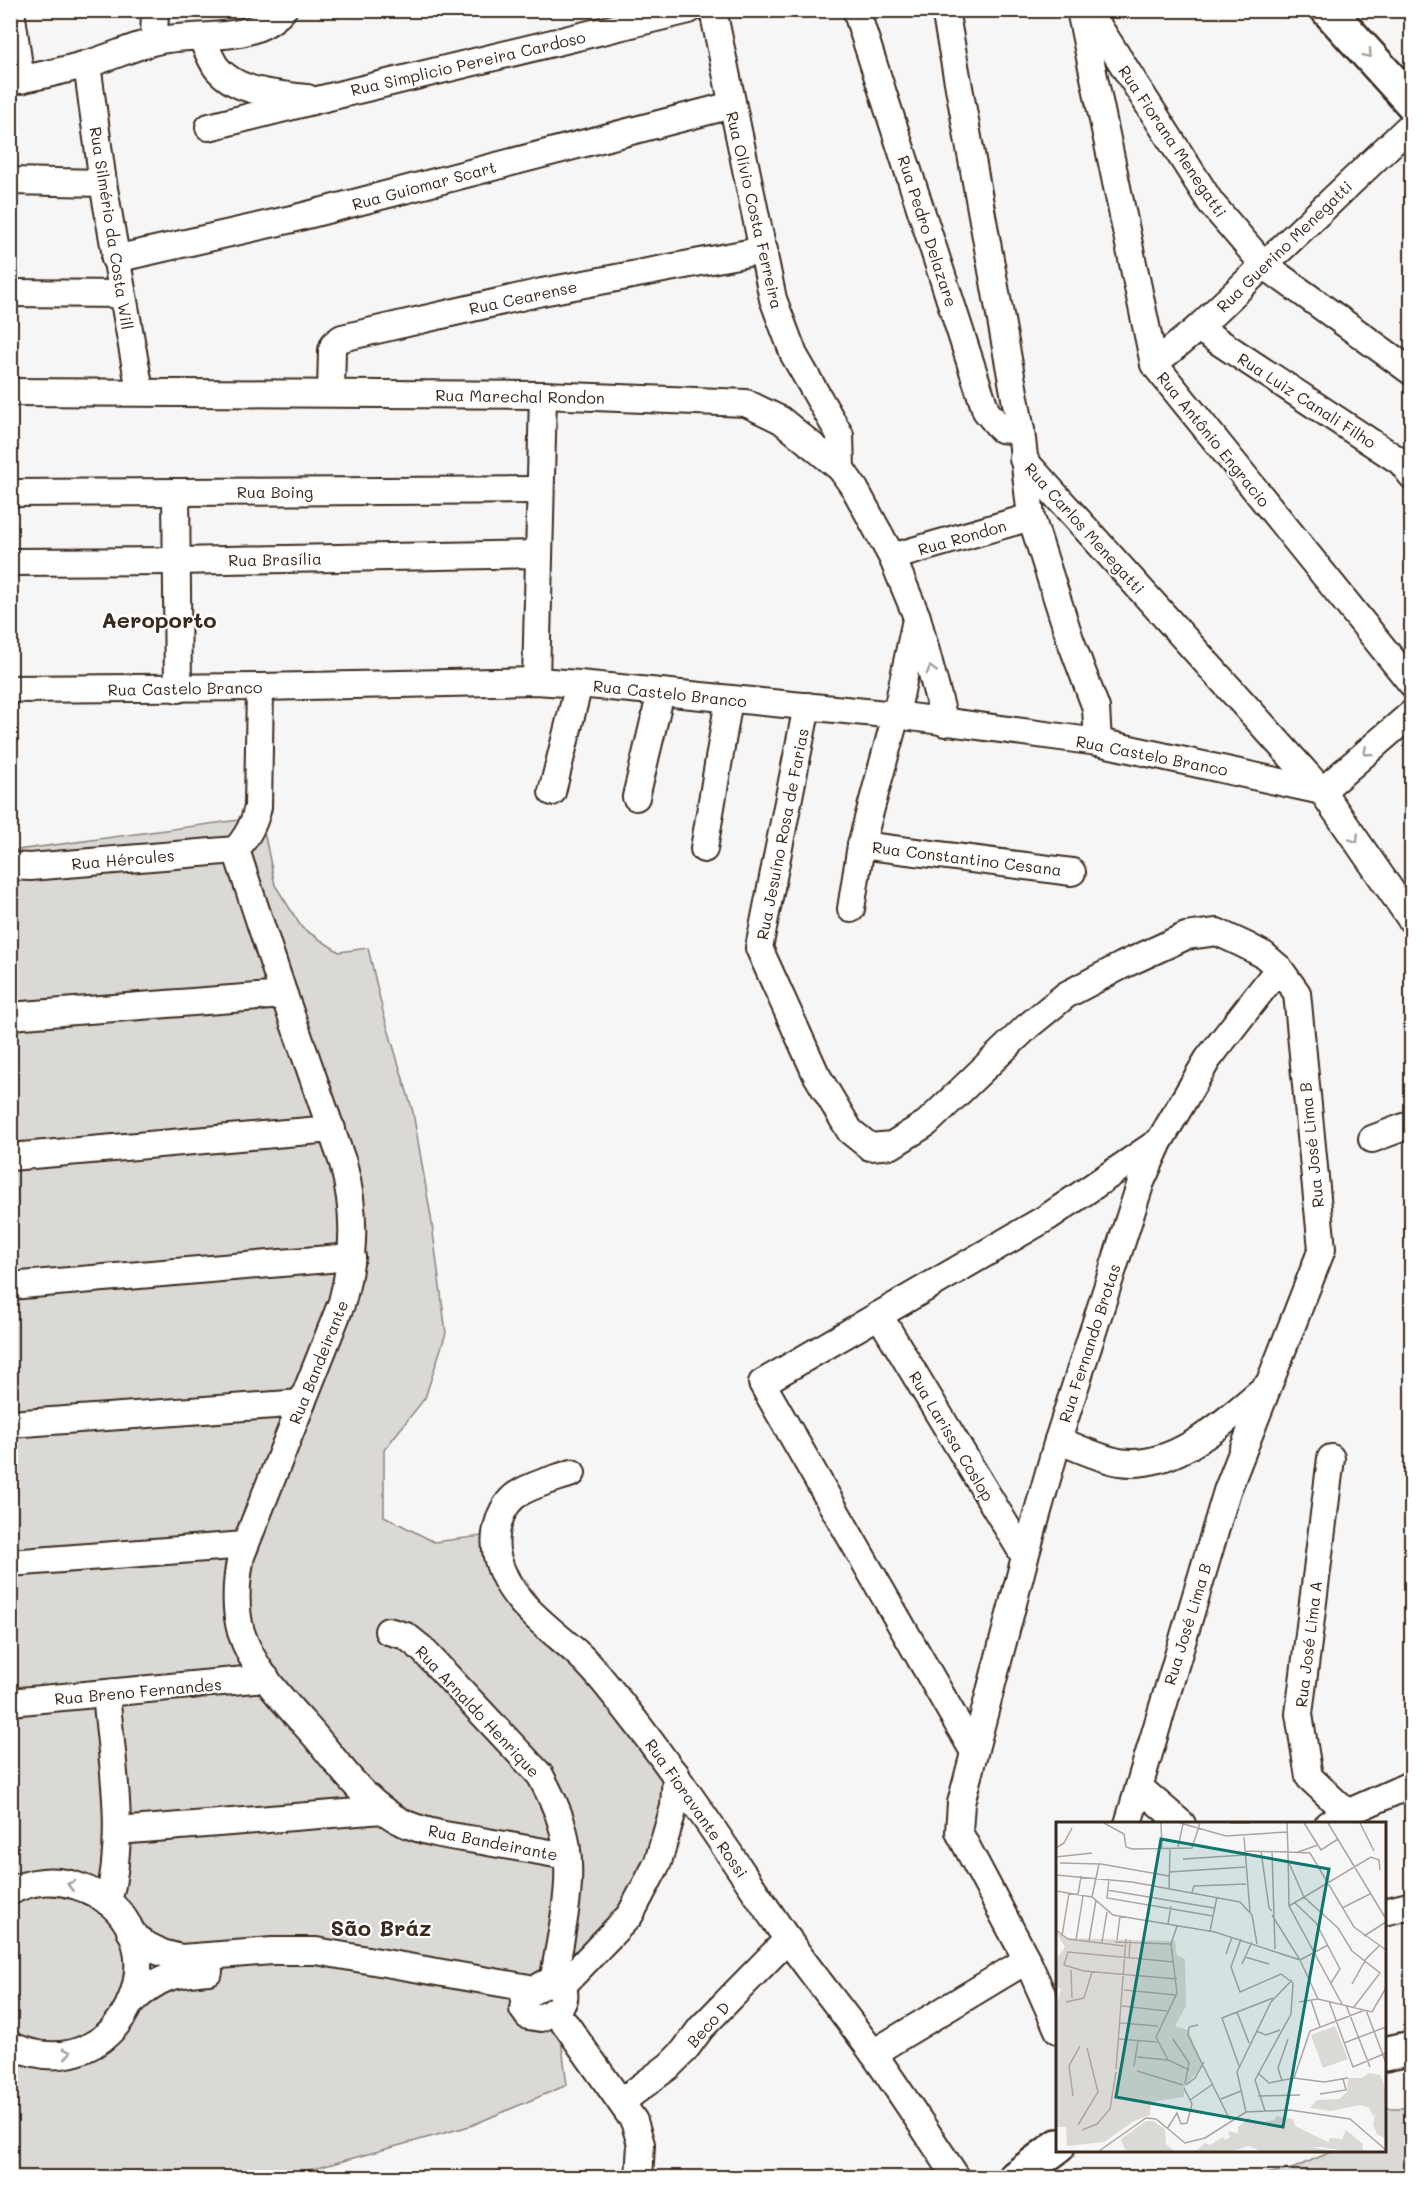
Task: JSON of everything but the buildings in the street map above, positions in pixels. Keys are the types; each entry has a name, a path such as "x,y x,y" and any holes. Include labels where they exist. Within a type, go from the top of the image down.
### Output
{"main road":[{"path":"1328,10 1412,103"},
{"path":"1386,2054 1412,2048"},
{"path":"1015,2178 1056,2147"}],"street":[{"path":"11,10 16,80 87,64 154,41 184,37 201,38 249,31 279,15"},
{"path":"154,41 155,10"},
{"name":"Rua Simplicio Pereira Cardoso","path":"209,128 317,99 689,10"},
{"name":"Rua Olívio Costa Ferreira","path":"713,10 773,299 794,355 840,435 841,469"},
{"name":"Rua Pedro Delazare","path":"856,10 986,411 1001,429 1021,431"},
{"name":"Rua Carlos Menegatti","path":"945,10 1021,431 1023,459 1322,791 1412,921"},
{"name":"Rua Antônio Engracio","path":"1080,10 1154,364 1412,684"},
{"name":"Rua Fiorana Menegatti","path":"1088,10 1211,202 1264,265 1412,372"},
{"name":"Rua Simplicio Pereira Cardoso","path":"201,38 215,65 224,76 237,84 280,95 317,99"},
{"name":"Rua Silmério da Costa Will","path":"87,64 115,259 140,392"},
{"name":"Rua Guiomar Scart","path":"115,259 292,219 732,105"},
{"name":"Rua Guerino Menegatti","path":"1154,364 1198,328 1412,124"},
{"path":"10,181 103,183"},
{"name":"Rua Cearense","path":"331,393 333,344 342,338 542,292 764,250"},
{"path":"10,293 121,294"},
{"name":"Rua Luiz Canali Filho","path":"1198,328 1401,462 1412,476"},
{"name":"Rua Marechal Rondon","path":"10,392 543,394 746,403 781,420 841,469 855,489 892,557 917,617 945,723"},
{"path":"536,681 543,394"},
{"path":"1023,459 1031,517 1070,639 1096,708 1098,742"},
{"name":"Rua Boing","path":"10,493 540,490"},
{"path":"176,492 178,688"},
{"name":"Rua Rondon","path":"892,557 1031,517"},
{"name":"Rua Brasília","path":"10,562 539,554"},
{"path":"851,909 861,845 896,715 917,617"},
{"name":"Rua Castelo Branco","path":"10,689 260,687 536,681 579,684 896,715 1098,742 1322,791"},
{"path":"552,792 579,684"},
{"path":"236,850 254,822 258,807 260,687"},
{"path":"636,797 661,692"},
{"path":"704,849 729,699"},
{"name":"Rua Jesuíno Rosa de Farias","path":"807,706 759,948 816,1074 850,1131 870,1147"},
{"path":"1322,791 1412,714"},
{"name":"Rua Constantino Cesana","path":"861,845 1072,872"},
{"name":"Rua Hércules","path":"10,866 30,867 236,850"},
{"name":"Rua Bandeirante","path":"236,850 332,1129 350,1190 353,1218 350,1275 342,1302 245,1545 236,1581 236,1607 242,1633 252,1657 266,1678 362,1791 383,1810 404,1823 433,1833 567,1856"},
{"name":"Rua José Lima B","path":"870,1147 892,1145 927,1123 1028,1026 1066,995 1186,936 1217,932 1264,955 1280,968 1297,993 1322,1249 1227,1491 1129,1822"},
{"name":"Rua Fernando Brotas","path":"1056,2025 1027,1960 959,1832 961,1803 1058,1440 1141,1182 1159,1142 1208,1059 1280,968"},
{"path":"10,1016 284,995"},
{"path":"1372,1139 1412,1124"},
{"path":"10,1157 332,1129"},
{"path":"974,1752 762,1383 1048,1217 1159,1142"},
{"path":"10,1286 352,1257"},
{"name":"Rua Larissa Coslop","path":"879,1316 1025,1557"},
{"path":"1058,1440 1119,1462 1146,1461 1167,1456 1202,1439 1270,1383"},
{"path":"10,1424 302,1402"},
{"name":"Rua José Lima A","path":"1331,1458 1299,1714 1309,1777 1337,1818"},
{"name":"Rua Fioravante Rossi","path":"572,1473 519,1492 507,1505 499,1520 496,1536 497,1556 504,1574 523,1606 577,1653 604,1682 676,1774 788,1939 873,2053 957,2178"},
{"path":"10,1563 245,1545"},
{"name":"Rua Arnaldo Henrique","path":"388,1631 406,1636 421,1648 540,1775 552,1799 562,1824 567,1856 566,1898 543,1991 564,1991 565,2000 560,2007 552,2011 567,2026 621,2102"},
{"name":"Rua Breno Fernandes","path":"10,1702 266,1678"},
{"path":"106,1694 117,1831 117,1857 108,1902"},
{"path":"132,2002 146,1988 182,1973 294,1965 543,1991 630,1916 658,1862 674,1807 676,1774"},
{"path":"1337,1818 1412,1784"},
{"path":"1139,1787 1180,1822"},
{"path":"117,1831 383,1810"},
{"path":"13,1887 41,1882 65,1882 88,1890 108,1902 121,1915 130,1931 136,1948 138,1966 137,1985 132,2002 121,2021 106,2036 88,2047 68,2054 46,2056 15,2054"},
{"path":"1386,1912 1412,1905"},
{"path":"130,1931 144,1944 162,1953 181,1958 316,1951 543,1991"},
{"name":"Beco D","path":"621,2102 669,2066 701,2028 788,1939"},
{"path":"873,2053 1027,1960"},
{"path":"621,2102 639,2132 641,2166 639,2178"}],"shaded area":[{"path":"261,817 275,885 302,928 339,952 368,948 383,1012 413,1112 431,1217 446,1333 425,1398 384,1450 384,1516 434,1542 498,1534 516,1568 667,1782 640,1898 555,1993 567,2085 470,2126 295,2174 295,2177 11,2177 10,851"},
{"path":"1386,2108 1411,2108 1411,2177 1250,2177 1292,2169 1331,2152 1386,2152"}],"district":[{"name":"Aeroporto","path":"159,619"},
{"name":"São Bráz","path":"381,1927"}]}
